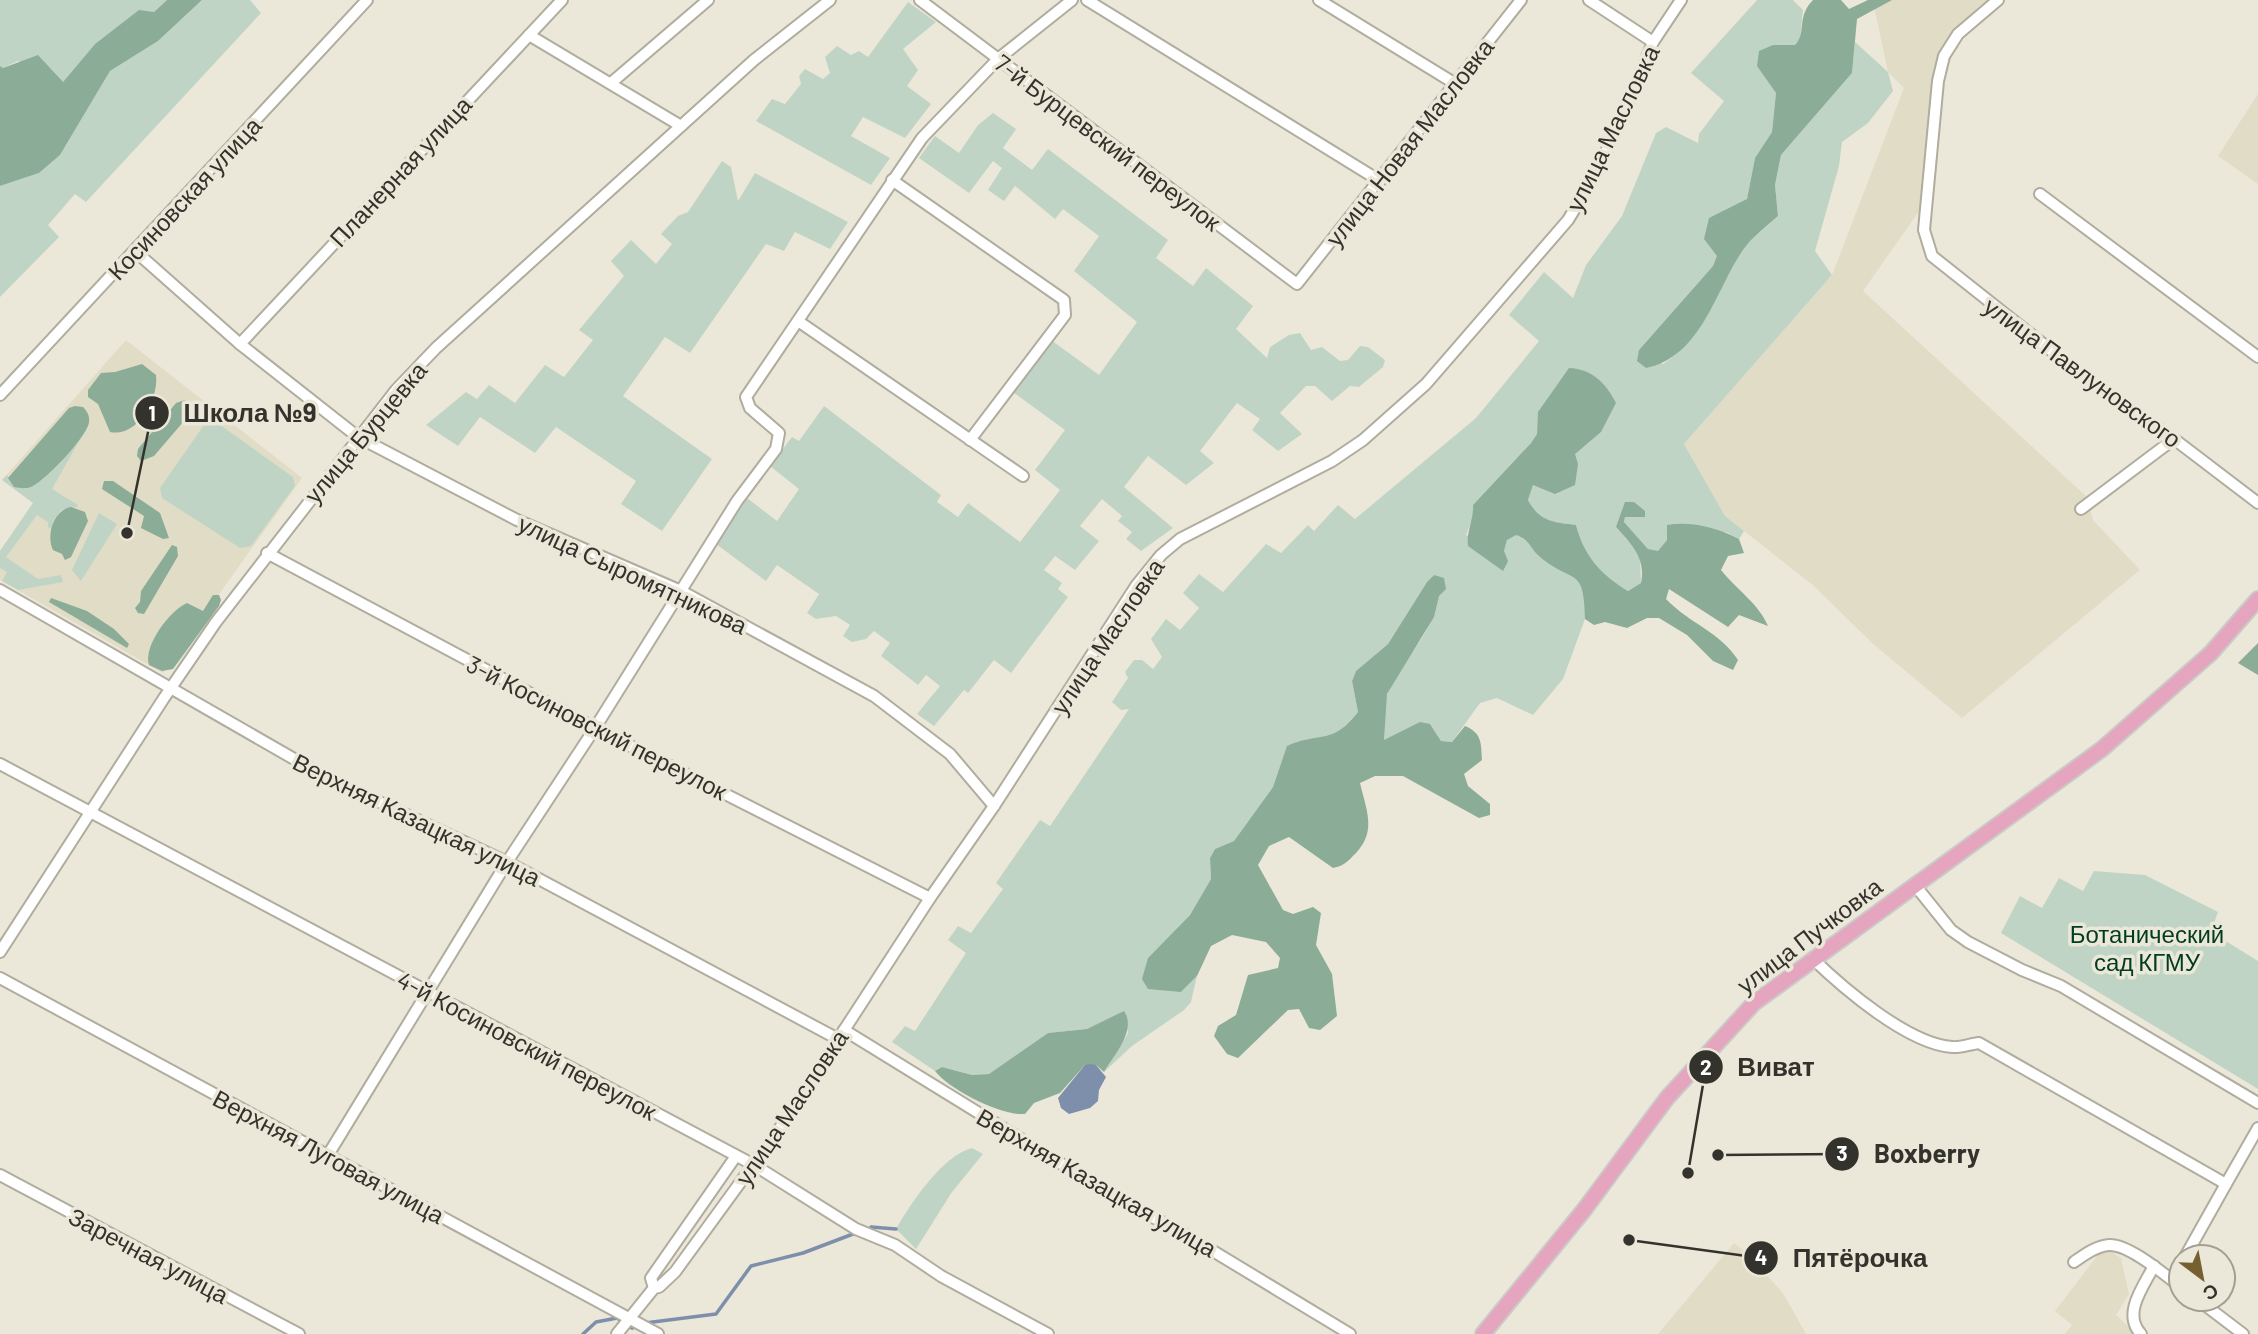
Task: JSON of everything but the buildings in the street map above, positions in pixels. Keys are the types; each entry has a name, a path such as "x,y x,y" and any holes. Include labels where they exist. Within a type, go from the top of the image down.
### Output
{"main road":[{"name":"улица Пучковка","path":"2226,638 2258,599"},
{"name":"улица Пучковка","path":"1483,1334 1542,1263 1689,1072 1754,1003 1812,958 2102,749 2258,611"}],"street":[{"name":"Косиновская улица","path":"0,395 367,0"},
{"name":"Планерная улица","path":"240,344 562,0"},
{"path":"611,83 708,0"},
{"name":"улица Бурцевка","path":"0,952 170,689 267,553 396,390 436,348 754,60 830,0"},
{"name":"7-й Бурцевский переулок","path":"920,0 1297,284"},
{"path":"328,1155 507,862 595,728 737,501 776,449 779,433 750,408 746,397 922,138 998,59 1072,0"},
{"path":"1087,0 1380,181"},
{"path":"1319,0 1454,83"},
{"name":"улица Новая Масловка","path":"1297,284 1521,0"},
{"path":"1589,0 1653,42"},
{"name":"улица Масловка","path":"617,1334 654,1288 659,1287 675,1272 754,1165 994,806 1136,586 1161,555 1180,539 1332,461 1353,447 1408,401 1461,346 1568,219 1583,196 1624,115 1653,42 1681,0"},
{"name":"улица Павлуновского","path":"1998,0 1958,34 1944,56 1938,81 1924,230 1932,256 2096,386 2174,439 2258,503"},
{"path":"529,35 681,126"},
{"path":"892,180 1064,300 1065,316 970,440"},
{"path":"2040,194 2258,357"},
{"name":"улица Сыромятникова","path":"135,251 240,344 358,437 529,525 681,591 874,696 950,754 994,806"},
{"path":"798,321 1023,476"},
{"path":"2081,509 2174,439"},
{"name":"3-й Косиновский переулок","path":"267,553 595,728 930,898"},
{"name":"Верхняя Казацкая улица","path":"0,590 322,775 507,862 841,1035 1133,1208 1175,1228 1350,1334"},
{"name":"4-й Косиновский переулок","path":"0,764 89,814 754,1165 856,1229 895,1245 940,1276 1048,1334"},
{"path":"1914,884 1951,930 1968,942 2022,970 2061,986 2258,1103"},
{"path":"1812,958 1837,984 1881,1015 1935,1044 1955,1047 1979,1043 2227,1184"},
{"name":"Верхняя Луговая улица","path":"0,978 658,1334"},
{"path":"2193,1243 2258,1128"},
{"name":"улица Масловка","path":"654,1288 651,1278 736,1156"},
{"name":"Заречная улица","path":"0,1175 299,1334"},
{"path":"2074,1262 2094,1250 2110,1245 2154,1266 2167,1276"},
{"path":"2141,1334 2135,1326 2132,1314 2154,1266"},
{"path":"2215,1313 2243,1334"}],"shaded area":[{"path":"1880,0 1989,0 1979,6 1939,57 1922,207 1863,291 2087,497 2093,520 2140,570 1962,718 1872,643 1814,586 1725,516 1684,444 1832,275 1904,88 1888,72 1874,6"},
{"path":"2258,94 2258,184 2218,156"},
{"path":"126,340 302,478 163,673 0,580 0,551 33,503 2,480"},
{"path":"1734,1243 1749,1255 1783,1293 1806,1334 1658,1334"},
{"path":"2104,1247 2121,1258 2129,1294 2116,1315 2136,1334 2065,1334 2072,1325 2055,1311"}],"green space":[{"path":"0,0 167,0 154,12 139,11 95,44 63,82 18,61 3,68 0,66"},
{"path":"167,0 202,0 158,41 110,71 60,155 39,173 0,186 0,66 3,68 38,55 63,82 95,44 139,10 154,12"},
{"path":"202,0 250,0 261,13 86,202 75,194 48,225 59,237 0,297 0,186 39,173 60,155 110,71 158,41"},
{"path":"1757,0 1793,0 1803,10 1800,40 1795,45 1773,45 1758,66 1776,93 1772,132 1755,158 1747,199 1713,266 1639,350 1663,364 1677,353 1709,312 1743,250 1778,216 1775,185 1781,155 1852,73 1855,42 1888,72 1893,91 1868,123 1842,142 1839,166 1815,251 1832,275 1684,444 1725,516 1744,531 1739,539 1726,532 1667,540 1658,552 1648,549 1624,522 1625,517 1645,517 1634,502 1616,527 1640,555 1641,583 1628,591 1618,585 1601,572 1589,556 1576,525 1542,517 1528,500 1533,485 1601,432 1539,412 1537,434 1473,505 1474,515 1466,535 1504,551 1507,540 1516,534 1526,538 1539,556 1577,578 1584,587 1585,619 1563,679 1533,715 1497,698 1480,703 1452,742 1441,741 1430,724 1384,741 1386,697 1430,624 1435,609 1434,575 1388,644 1356,671 1352,681 1358,712 1340,730 1332,734 1287,747 1273,787 1234,841 1215,849 1210,858 1211,879 1190,915 1148,958 1181,992 1197,976 1191,1002 1184,1010 1132,1046 1104,1072 1128,1033 1124,1012 1087,1029 1048,1033 989,1074 972,1075 942,1067 935,1071 892,1042 905,1026 915,1031 966,953 948,940 958,926 971,933 1003,889 996,883 1040,820 1050,826 1129,709 1121,710 1112,702 1128,678 1125,672 1134,660 1142,660 1153,669 1162,657 1151,639 1166,619 1180,630 1199,608 1183,593 1199,574 1223,592 1266,544 1281,553 1308,525 1314,531 1338,505 1355,519 1476,418 1539,341 1509,315 1544,272 1573,298 1586,265 1622,216 1656,133 1666,127 1698,143 1699,134 1724,101 1691,73"},
{"path":"1813,0 1841,0 1849,9 1868,0 1892,0 1857,19 1852,73 1781,155 1775,185 1778,216 1743,250 1693,337 1680,351 1665,361 1646,368 1637,361 1639,350 1713,266 1717,256 1704,239 1709,218 1747,199 1755,158 1772,132 1776,93 1757,66 1759,51 1773,45 1795,45 1799,40 1805,13"},
{"path":"908,2 936,22 903,49 918,70 907,86 931,104 905,138 863,117 851,136 890,158 871,185 756,121 772,99 785,104 801,84 799,76 805,69 823,79 830,73 825,57 837,46 851,55 859,51 868,57"},
{"path":"993,113 1016,129 1003,148 1032,170 1048,149 1168,240 1156,258 1193,286 1206,268 1253,306 1236,329 1267,358 1270,347 1289,335 1300,333 1311,350 1322,347 1340,361 1348,360 1360,346 1368,347 1385,360 1383,367 1359,387 1350,386 1332,401 1315,386 1306,386 1280,413 1302,434 1278,451 1252,430 1260,419 1237,403 1200,451 1214,463 1186,485 1148,456 1124,487 1173,528 1141,551 1126,539 1132,532 1118,521 1122,516 1102,499 1080,526 1099,541 1075,570 1055,556 1044,570 1062,583 1058,589 1068,597 1011,673 994,660 968,693 964,690 934,726 917,714 940,686 926,675 918,685 881,656 890,643 874,631 866,639 852,642 843,636 850,625 836,616 816,619 807,613 819,594 777,565 766,581 716,544 747,498 777,521 799,489 770,466 792,437 799,441 824,406 941,495 937,502 958,517 968,503 1020,542 1060,490 1035,470 1065,430 1013,392 1051,340 1099,375 1137,322 1074,271 1099,236 1063,209 1055,219 1015,186 1004,201 988,190 1002,168 993,161 969,193 919,158 935,136 959,153 978,125"},
{"path":"722,161 731,167 738,201 755,173 848,222 830,249 795,232 784,251 766,244 690,353 665,337 623,396 712,459 662,531 621,504 636,481 556,427 535,453 480,417 458,446 426,425 466,392 477,399 489,385 515,403 545,365 564,377 593,340 579,330 624,276 611,261 631,240 656,264 672,244 661,234 678,216 688,212"},
{"path":"142,364 156,375 150,405 138,423 120,432 110,432 98,404 88,397 88,390 101,373"},
{"path":"1569,368 1585,371 1597,378 1608,389 1616,403 1601,432 1575,454 1578,464 1575,485 1555,494 1533,485 1528,500 1542,517 1554,522 1576,525 1579,536 1595,564 1628,591 1641,583 1642,574 1640,559 1616,527 1625,502 1634,502 1645,511 1645,517 1625,517 1624,522 1648,549 1658,551 1667,540 1667,525 1704,526 1739,539 1744,553 1728,556 1721,570 1753,604 1768,626 1739,615 1728,627 1669,589 1666,599 1730,650 1738,660 1733,670 1713,661 1687,635 1659,618 1647,618 1627,628 1605,622 1594,625 1585,619 1582,590 1575,578 1540,557 1521,537 1516,535 1507,540 1504,551 1508,561 1503,571 1468,546 1473,505 1531,443 1537,434 1538,412"},
{"path":"185,400 191,405 190,414 154,456 141,461 137,456 138,449 176,403"},
{"path":"83,407 89,418 87,429 81,437 64,458 37,483 27,488 14,487 8,478 69,408"},
{"path":"206,422 216,422 293,477 295,486 251,546 240,548 162,498 160,488"},
{"path":"82,436 52,489 78,505 77,507 61,510 53,521 54,530 37,515 6,557 38,579 61,575 63,582 18,590 2,581 7,572 0,568 0,551 33,503 2,480 7,475 14,487 34,484 53,471"},
{"path":"104,481 113,481 160,513 169,538 163,539 141,528 144,516 102,489"},
{"path":"71,507 85,512 88,521 71,557 65,560 62,554 53,550 50,538 56,518"},
{"path":"99,513 117,524 81,581 72,570"},
{"path":"172,545 177,547 178,556 144,614 138,613 135,608 140,602 141,591"},
{"path":"1434,575 1444,578 1446,589 1439,596 1434,617 1387,694 1384,740 1420,722 1430,724 1441,741 1452,742 1465,726 1471,729 1480,739 1482,760 1464,774 1468,786 1490,804 1490,815 1479,818 1403,776 1375,776 1360,783 1368,828 1362,845 1348,861 1333,868 1289,837 1269,846 1258,865 1283,910 1293,914 1313,907 1321,913 1316,945 1332,974 1337,1016 1320,1030 1309,1028 1299,1009 1288,1010 1238,1058 1227,1054 1214,1036 1218,1026 1236,1015 1248,975 1278,968 1280,958 1266,942 1232,935 1211,946 1197,976 1181,992 1148,989 1142,979 1148,958 1190,915 1211,879 1210,858 1215,849 1234,841 1273,787 1287,746 1333,734 1349,723 1358,712 1352,681 1356,671 1388,644"},
{"path":"213,595 219,595 219,606 173,669 162,671 149,665 148,657 154,639 173,613 187,603 203,611"},
{"path":"51,598 87,611 114,629 129,644 127,648 49,602"},
{"path":"2258,643 2258,675 2238,663"},
{"name":"Ботанический сад КГМУ","path":"2094,871 2145,875 2218,912 2211,932 2258,961 2258,1089 2001,933 2020,896 2042,908 2059,878 2083,891"},
{"path":"1124,1011 1128,1026 1126,1034 1104,1072 1096,1065 1085,1065 1060,1093 1034,1103 1025,1114 1003,1111 977,1100 952,1086 935,1071 942,1067 972,1075 989,1074 1048,1033 1087,1029"},
{"path":"972,1148 983,1154 952,1192 916,1249 896,1229 910,1206 939,1170 961,1152"}],"water":[{"path":"1085,1065 1096,1065 1106,1077 1099,1090 1098,1101 1090,1108 1069,1114 1061,1108 1058,1098"}],"waterway":[{"path":"871,1227 896,1229"},
{"path":"645,1323 716,1314 751,1266 803,1253 853,1234"},
{"path":"583,1334 596,1322 617,1318 632,1328 638,1326"}],"place":[{"name":"Школа №9","path":"127,533"},
{"name":"Boxberry","path":"1718,1155"},
{"name":"Виват","path":"1688,1173"},
{"name":"Пятёрочка","path":"1629,1240"}]}
